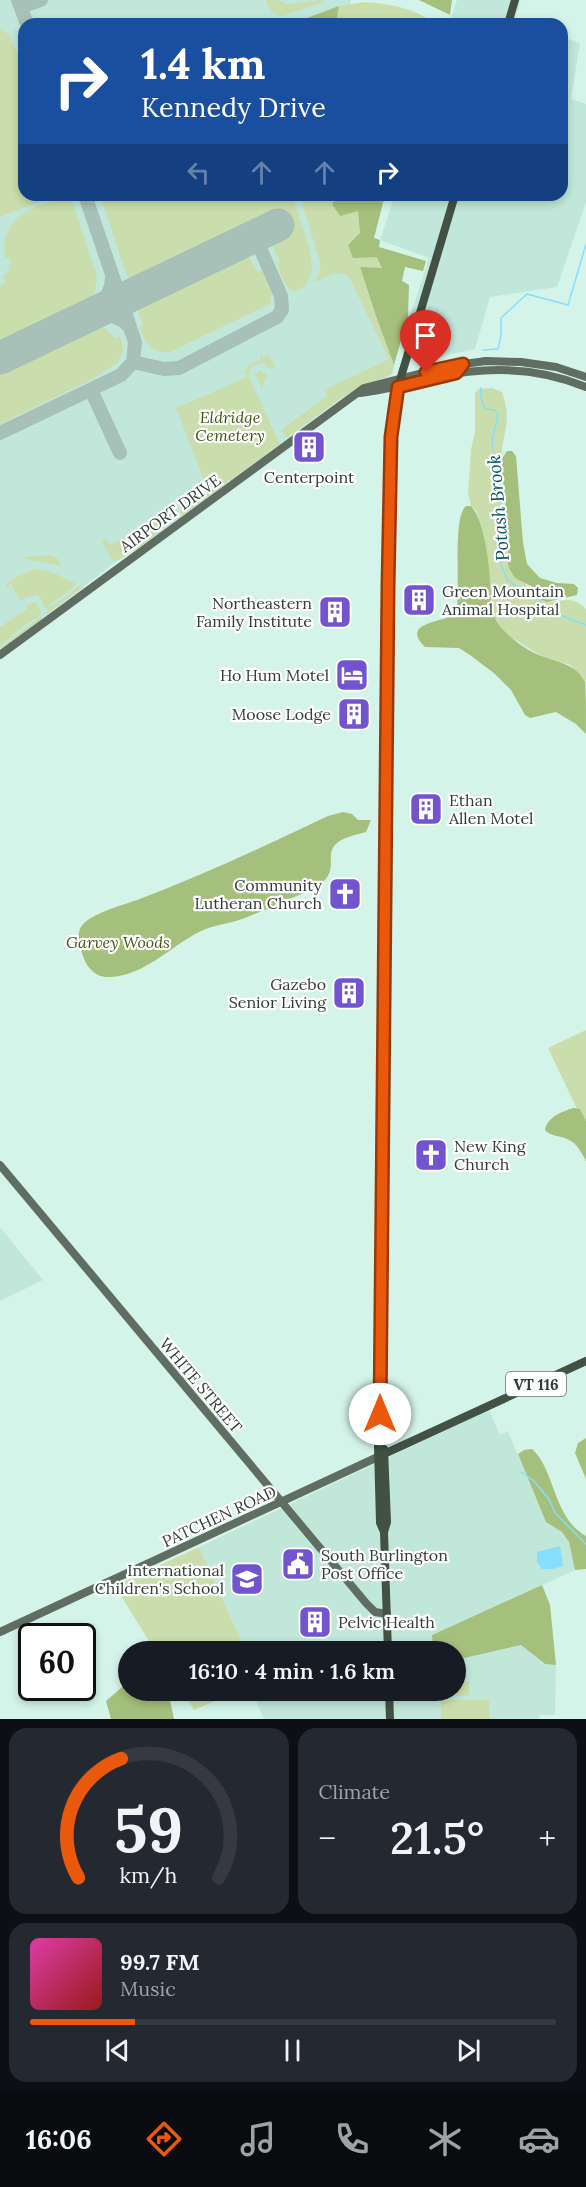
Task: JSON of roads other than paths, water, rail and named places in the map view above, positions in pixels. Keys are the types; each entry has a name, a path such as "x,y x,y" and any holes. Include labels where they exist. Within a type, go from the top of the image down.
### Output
{"main road":[{"path":"510,18 515,0"},
{"path":"388,1641 384,1532 387,1522 380,1414 391,437 399,383 453,201"},
{"name":"VT 116","path":"381,1456 586,1361"},
{"path":"390,1701 390,1719"}],"street":[{"path":"399,383 463,364 486,361 521,362 556,367 586,377"},
{"path":"456,373 463,364"},
{"path":"399,383 489,369 518,370 561,378 586,387"},
{"name":"AIRPORT DRIVE","path":"0,655 356,393 372,384 399,383"},
{"name":"WHITE STREET","path":"0,1165 366,1603 375,1612 387,1614"},
{"name":"PATCHEN ROAD","path":"0,1632 381,1456"}],"water":[{"path":"560,1546 563,1566 542,1569 537,1562 537,1552"}],"waterway":[{"name":"Potash Brook","path":"483,350 498,349 501,318 527,294 568,305 586,244"},
{"name":"Potash Brook","path":"481,388 481,399 484,406 486,409 495,410 498,415 492,441 503,524 500,562 507,579 514,585 531,590 545,608 555,609 560,615 586,625"},
{"path":"521,1472 533,1480 549,1499 555,1513 586,1544"}],"place":[{"name":"Centerpoint","path":"309,447"},
{"name":"Green Mountain Animal Hospital","path":"419,600"},
{"name":"Northeastern Family Institute","path":"335,612"},
{"name":"Ho Hum Motel","path":"352,675"},
{"name":"Moose Lodge","path":"354,714"},
{"name":"Ethan Allen Motel","path":"426,809"},
{"name":"Community Lutheran Church","path":"345,894"},
{"name":"Gazebo Senior Living","path":"349,993"},
{"name":"New King Church","path":"431,1155"},
{"name":"South Burlington Post Office","path":"298,1564"},
{"name":"International Children's School","path":"247,1579"},
{"name":"Pelvic Health","path":"315,1622"}],"park label":[{"name":"Eldridge Cemetery","path":"230,426"},
{"name":"Garvey Woods","path":"118,942"}]}
